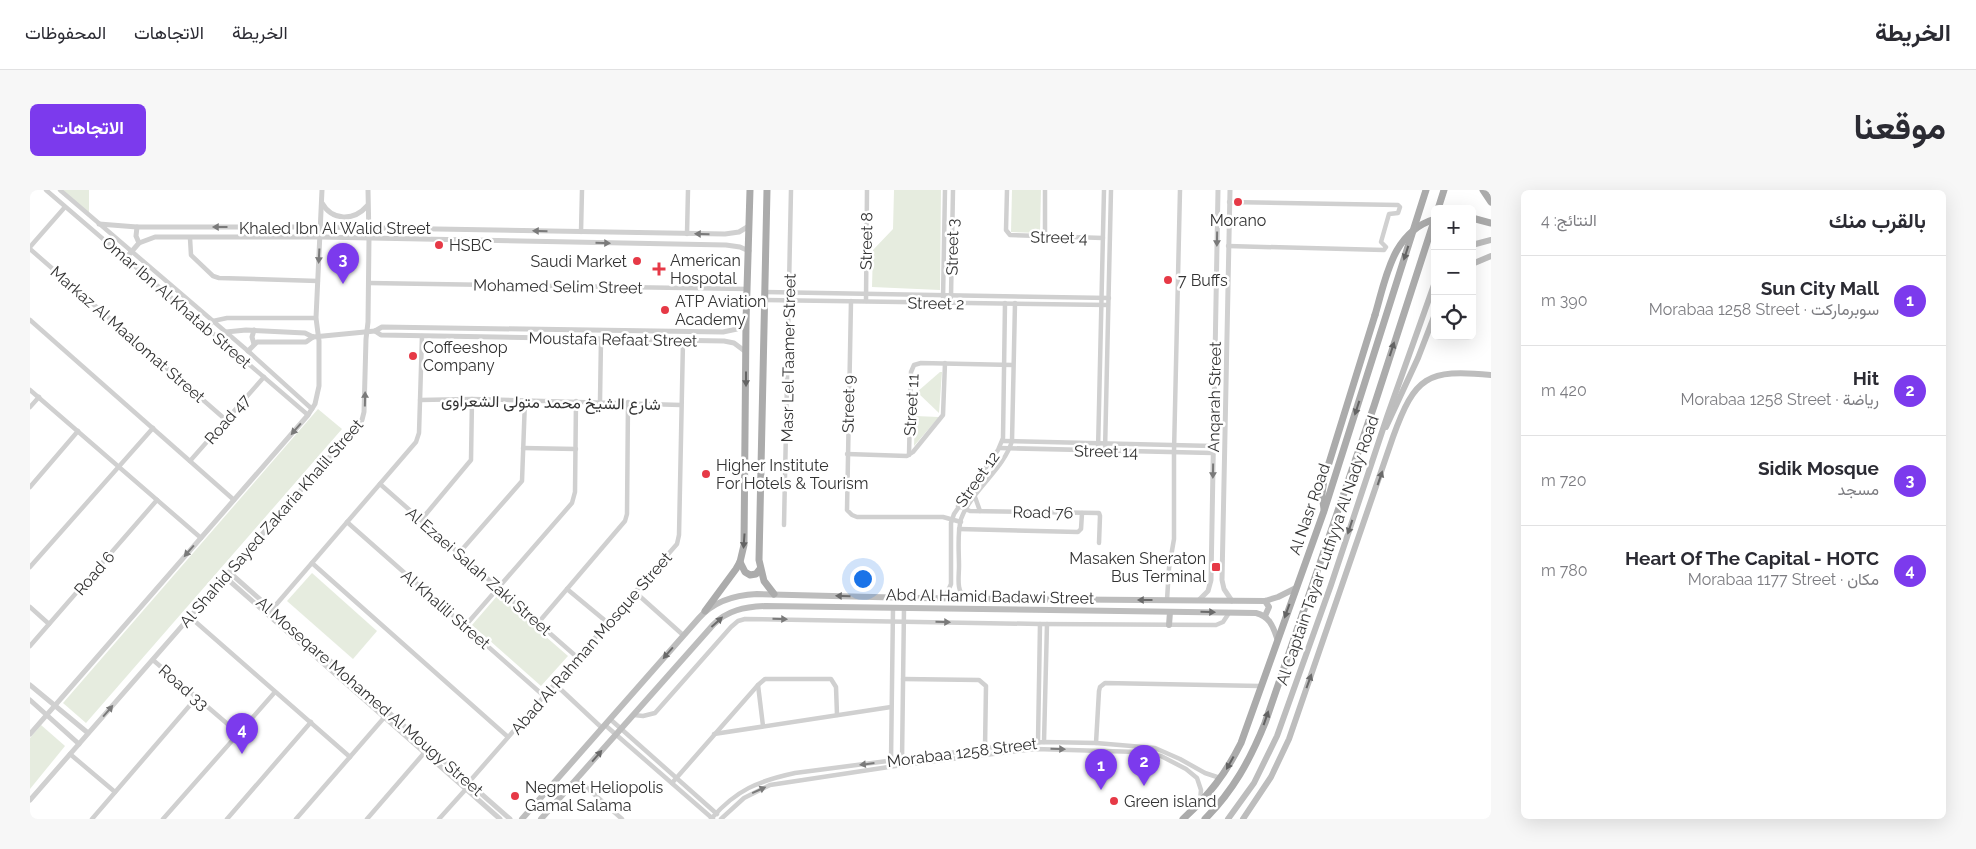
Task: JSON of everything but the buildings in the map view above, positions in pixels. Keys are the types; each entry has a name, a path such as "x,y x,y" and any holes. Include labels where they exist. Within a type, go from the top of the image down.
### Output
{"main road":[{"name":"Abd Al Hamid Badawi Street","path":"522,819 705,611 740,562 744,536 746,322 750,190"},
{"path":"767,190 760,569 764,581 774,594"},
{"name":"Al Nasr Road","path":"1183,819 1222,778 1241,743 1324,511 1426,190"},
{"path":"1439,205 1444,190"},
{"path":"1483,190 1491,202"},
{"path":"1476,219 1491,223"},
{"path":"1324,511 1322,494 1324,479 1391,263 1399,246 1416,228 1431,220"},
{"name":"Al Nasr Road","path":"1205,819 1229,792 1243,771 1265,724 1374,406 1431,230"},
{"path":"1476,244 1491,240"},
{"path":"1476,262 1491,256"},
{"name":"Al Captain Tayar Lutfiyya Al Nady Road","path":"1228,819 1254,783 1271,751 1331,585 1431,292"},
{"path":"1382,432 1389,423 1431,324"},
{"path":"1412,372 1413,382 1416,386 1420,386"},
{"name":"Al Captain Tayar Lutfiyya Al Nady Road","path":"1243,819 1271,777 1289,739 1400,419 1409,401 1420,386 1432,377 1465,373 1491,375"},
{"path":"740,562 745,572 750,575 756,574 760,569"},
{"name":"Abd Al Hamid Badawi Street","path":"705,611 718,602 748,594 965,599 1265,601 1296,588"},
{"path":"1265,601 1269,610 1265,616 1272,625 1277,638"},
{"name":"Abd Al Hamid Badawi Street","path":"541,819 713,625 721,617 740,608 765,606 1256,613 1265,616"},
{"path":"1169,625 1170,612"}],"street":[{"name":"Omar Ibn Al Khatab Street","path":"46,190 308,414"},
{"name":"Omar Ibn Al Khatab Street","path":"60,190 248,351 312,409"},
{"path":"30,734 312,409 319,386 316,318 322,190"},
{"name":"Al Shahid Sayed Zakaria Khalil Street","path":"30,800 362,420 365,407 367,332 368,190"},
{"path":"581,232 582,190"},
{"path":"687,234 688,190"},
{"name":"Masr Lel Taamer Street","path":"784,525 791,190"},
{"name":"Street 8","path":"866,301 867,190"},
{"name":"Street 3","path":"942,303 945,190"},
{"name":"Street 3","path":"951,303 952,190"},
{"name":"Street 4","path":"1007,190 1006,230 1010,235 1103,238"},
{"path":"1044,237 1045,190"},
{"path":"1098,451 1104,190"},
{"path":"1105,451 1111,190"},
{"path":"1168,600 1169,568 1174,539 1174,445 1180,190"},
{"name":"Anqarah Street","path":"1210,585 1218,190"},
{"name":"Anqarah Street","path":"1222,585 1230,190"},
{"path":"322,202 330,213 343,216 358,215 367,206"},
{"path":"1228,246 1384,250 1386,247 1381,242 1389,214 1398,212 1400,207 1398,205 1229,202"},
{"path":"30,248 65,206"},
{"name":"Khaled Ibn Al Walid Street","path":"100,224 137,227 368,227 687,234 735,234 749,226"},
{"path":"126,258 139,243 136,236 137,227"},
{"path":"735,234 735,246"},
{"name":"Khaled Ibn Al Walid Street","path":"139,243 155,237 320,237 735,246 749,251"},
{"path":"190,238 190,255 216,278 318,281"},
{"name":"Markaz Al Maalomat Street","path":"30,248 226,420"},
{"name":"Mohamed Selim Street","path":"368,283 748,289"},
{"name":"Street 2","path":"765,296 789,293 866,293 1108,298"},
{"name":"Street 2","path":"765,296 789,300 1108,305"},
{"name":"Street 12","path":"941,598 947,593 951,584 952,519 958,506 1000,448 1003,440 1005,297"},
{"name":"Street 12","path":"965,599 959,586 959,529 961,522 966,510 1009,449 1012,441 1015,297"},
{"name":"Street 9","path":"850,301 846,505 852,515 860,517 943,517 961,522"},
{"path":"207,328 213,321 227,318 316,318"},
{"path":"30,320 234,500"},
{"name":"Moustafa Refaat Street","path":"375,331 382,327 728,332 737,329 746,322"},
{"path":"220,339 226,332 254,330 307,333 316,337"},
{"path":"254,330 252,337 254,344"},
{"path":"248,351 254,344 261,342 306,342 316,337 375,331"},
{"name":"Moustafa Refaat Street","path":"375,331 382,335 729,342 738,345 746,352"},
{"path":"728,332 731,336 729,342"},
{"path":"270,612 416,442 419,435 422,336"},
{"path":"600,401 601,339"},
{"name":"Abad Al Rahman Mosque Street","path":"469,783 675,546 679,538 682,341"},
{"name":"Street 11","path":"909,455 912,368 919,363 1013,365"},
{"path":"847,454 909,455 922,443 943,415 944,363"},
{"name":"Road 47","path":"190,461 264,377"},
{"path":"30,390 201,538"},
{"path":"30,407 39,397"},
{"path":"421,520 470,460 472,399"},
{"name":"شارع الشيخ محمد متولى الشعراوى","path":"420,400 600,401 681,405"},
{"path":"459,553 520,484 524,448 525,400"},
{"path":"465,626 572,503 575,492 576,401"},
{"path":"538,623 621,527 626,517 628,402"},
{"path":"30,566 153,428"},
{"path":"30,487 78,431"},
{"name":"Street 14","path":"1003,440 1213,446"},
{"path":"524,448 576,450"},
{"name":"Street 14","path":"1000,448 1213,453"},
{"name":"Al Ezaei Salah Zaki Street","path":"380,484 578,658"},
{"path":"975,497 980,511"},
{"name":"Road 6","path":"30,646 157,500"},
{"name":"Road 76","path":"958,506 966,510 980,511 1100,515 1099,543"},
{"path":"959,529 1078,532 1081,529 1082,513"},
{"name":"Al Khalili Street","path":"347,522 544,696"},
{"path":"312,563 508,737"},
{"name":"Al Moseqare Mohamed Al Mougy Street","path":"227,575 387,715 500,819"},
{"path":"1199,601 1206,594 1210,585 1216,587 1222,585 1232,601"},
{"path":"567,589 608,624"},
{"path":"635,592 683,635"},
{"path":"30,607 49,624"},
{"path":"892,767 893,608"},
{"path":"902,765 904,608"},
{"path":"634,715 643,716 655,713 731,627 749,618 1040,624 1216,625 1223,622 1229,613"},
{"path":"190,617 350,757"},
{"path":"1038,742 1040,624"},
{"path":"1044,742 1047,624"},
{"name":"Road 33","path":"153,660 238,733"},
{"path":"672,783 758,684 765,679 831,679 836,687 837,715"},
{"path":"903,679 978,680 984,682 986,686 985,748"},
{"path":"1096,743 1099,691 1105,683 1260,686"},
{"path":"555,684 604,726 619,732 676,778 721,819"},
{"path":"758,684 762,726"},
{"path":"30,685 88,733"},
{"path":"163,819 275,692"},
{"path":"92,819 197,697"},
{"path":"30,700 79,744"},
{"path":"714,734 891,707"},
{"path":"296,819 387,715"},
{"name":"Al Moseqare Mohamed Al Mougy Street","path":"387,715 429,747 510,819"},
{"path":"610,719 619,732 712,819"},
{"path":"227,819 311,722"},
{"name":"Morabaa 1258 Street","path":"712,819 736,794 752,785 795,773 1038,742 1096,743 1156,748 1180,758 1205,774 1222,778"},
{"path":"1003,746 1003,752"},
{"path":"366,819 429,747"},
{"name":"Morabaa 1258 Street","path":"721,819 738,802 756,791 796,780 1003,752 1043,749 1152,754 1178,764 1194,774 1201,786 1200,803"},
{"path":"70,754 115,792"},
{"path":"795,773 796,780"},
{"path":"577,779 622,819"},
{"path":"439,819 465,788 471,788 469,783"}],"shaded area":[{"path":"63,190 89,190 89,214"},
{"path":"894,190 941,190 940,290 872,287 873,250 893,229"},
{"path":"1012,190 1041,190 1040,233 1011,232"},
{"path":"942,372 939,413 917,392"},
{"path":"318,409 342,429 86,723 63,703"},
{"path":"915,416 939,417 914,446"},
{"path":"312,573 377,631 353,659 287,601"},
{"path":"498,595 568,656 541,686 472,625"},
{"path":"41,725 65,746 30,789 30,738"}],"place":[{"name":"Morano","path":"1238,202"},
{"name":"HSBC","path":"439,245"},
{"name":"Saudi Market","path":"637,261"},
{"name":"American Hospotal","path":"659,269"},
{"name":"7 Buffs","path":"1168,280"},
{"name":"Sidik Mosque","path":"343,284"},
{"name":"ATP Aviation Academy","path":"665,310"},
{"name":"Coffeeshop Company","path":"413,356"},
{"name":"Higher Institute For Hotels & Tourism","path":"706,474"},
{"name":"Masaken Sheraton Bus Terminal","path":"1216,567"},
{"name":"Heart Of The Capital - HOTC","path":"242,754"},
{"name":"Hit","path":"1144,786"},
{"name":"Sun City Mall","path":"1101,790"},
{"name":"Negmet Heliopolis Gamal Salama","path":"515,796"},
{"name":"Green island","path":"1114,801"}]}
